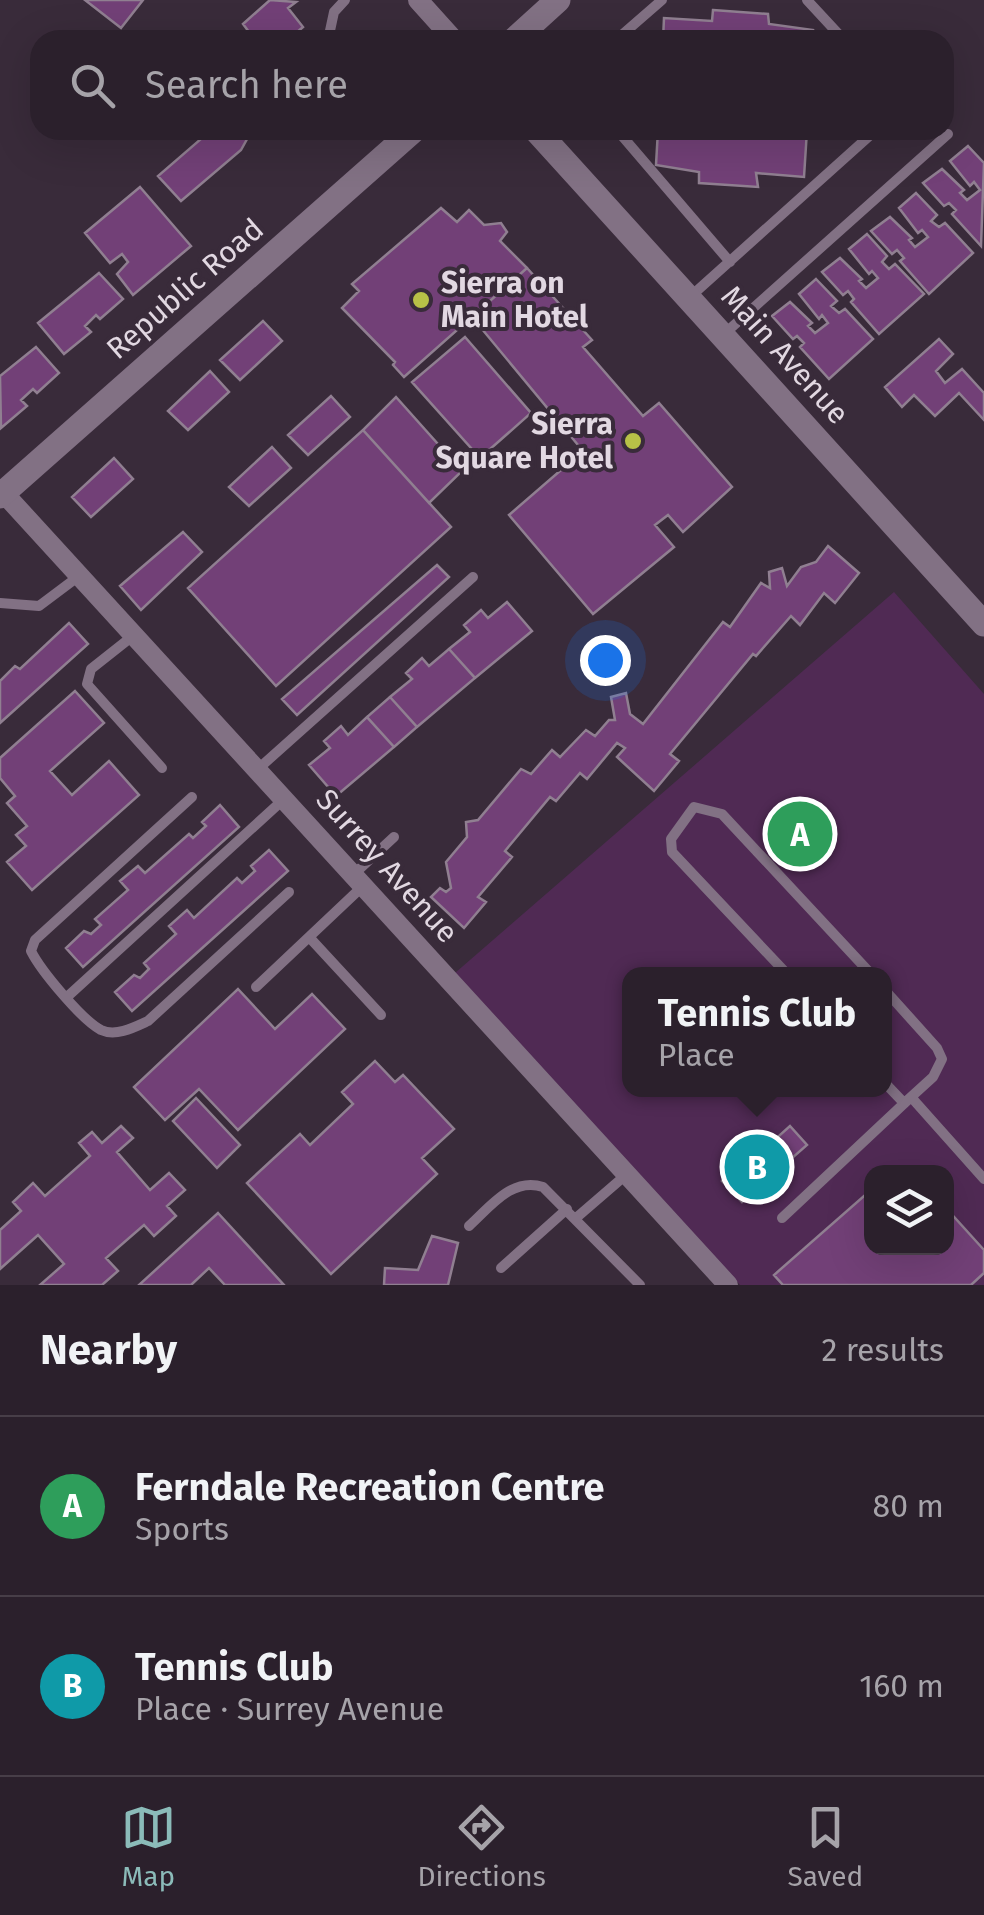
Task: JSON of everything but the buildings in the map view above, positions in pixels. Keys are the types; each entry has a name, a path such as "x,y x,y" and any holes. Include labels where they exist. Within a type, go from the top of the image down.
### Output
{"street":[{"path":"418,0 445,30"},
{"path":"525,30 558,0"},
{"name":"Republic Road","path":"1,493 403,140"},
{"name":"Main Avenue","path":"545,140 984,624"},
{"name":"Surrey Avenue","path":"1,493 728,1285"}],"lane":[{"path":"330,30 334,12 345,0"},
{"path":"628,30 662,0"},
{"path":"807,0 835,30"},
{"path":"625,140 730,262"},
{"path":"690,298 865,140"},
{"path":"723,335 941,140"},
{"path":"0,602 39,606 79,576"},
{"path":"258,769 473,577"},
{"path":"134,635 91,669 87,684 162,768"},
{"path":"192,798 35,940 31,951 66,997 102,1031 119,1032 148,1021 289,892"},
{"path":"66,997 284,798"},
{"path":"780,967 672,852 670,838 688,811 714,808 864,967"},
{"path":"256,988 309,937 394,837"},
{"path":"309,937 381,1015"},
{"path":"782,1218 933,1076 942,1059 937,1048 892,999"},
{"path":"892,1088 984,1179"},
{"path":"576,1218 628,1174"},
{"path":"468,1226 516,1185 528,1182 543,1187 640,1285"},
{"path":"501,1268 567,1208"}],"shaded area":[{"path":"894,592 984,694 984,1285 740,1285 455,973"}],"place":[{"name":"Sierra on Main Hotel","path":"421,300"},
{"name":"Sierra Square Hotel","path":"633,441"},
{"name":"Ferndale Recreation Centre","path":"800,834"},
{"name":"Tennis Club","path":"757,1167"}]}
